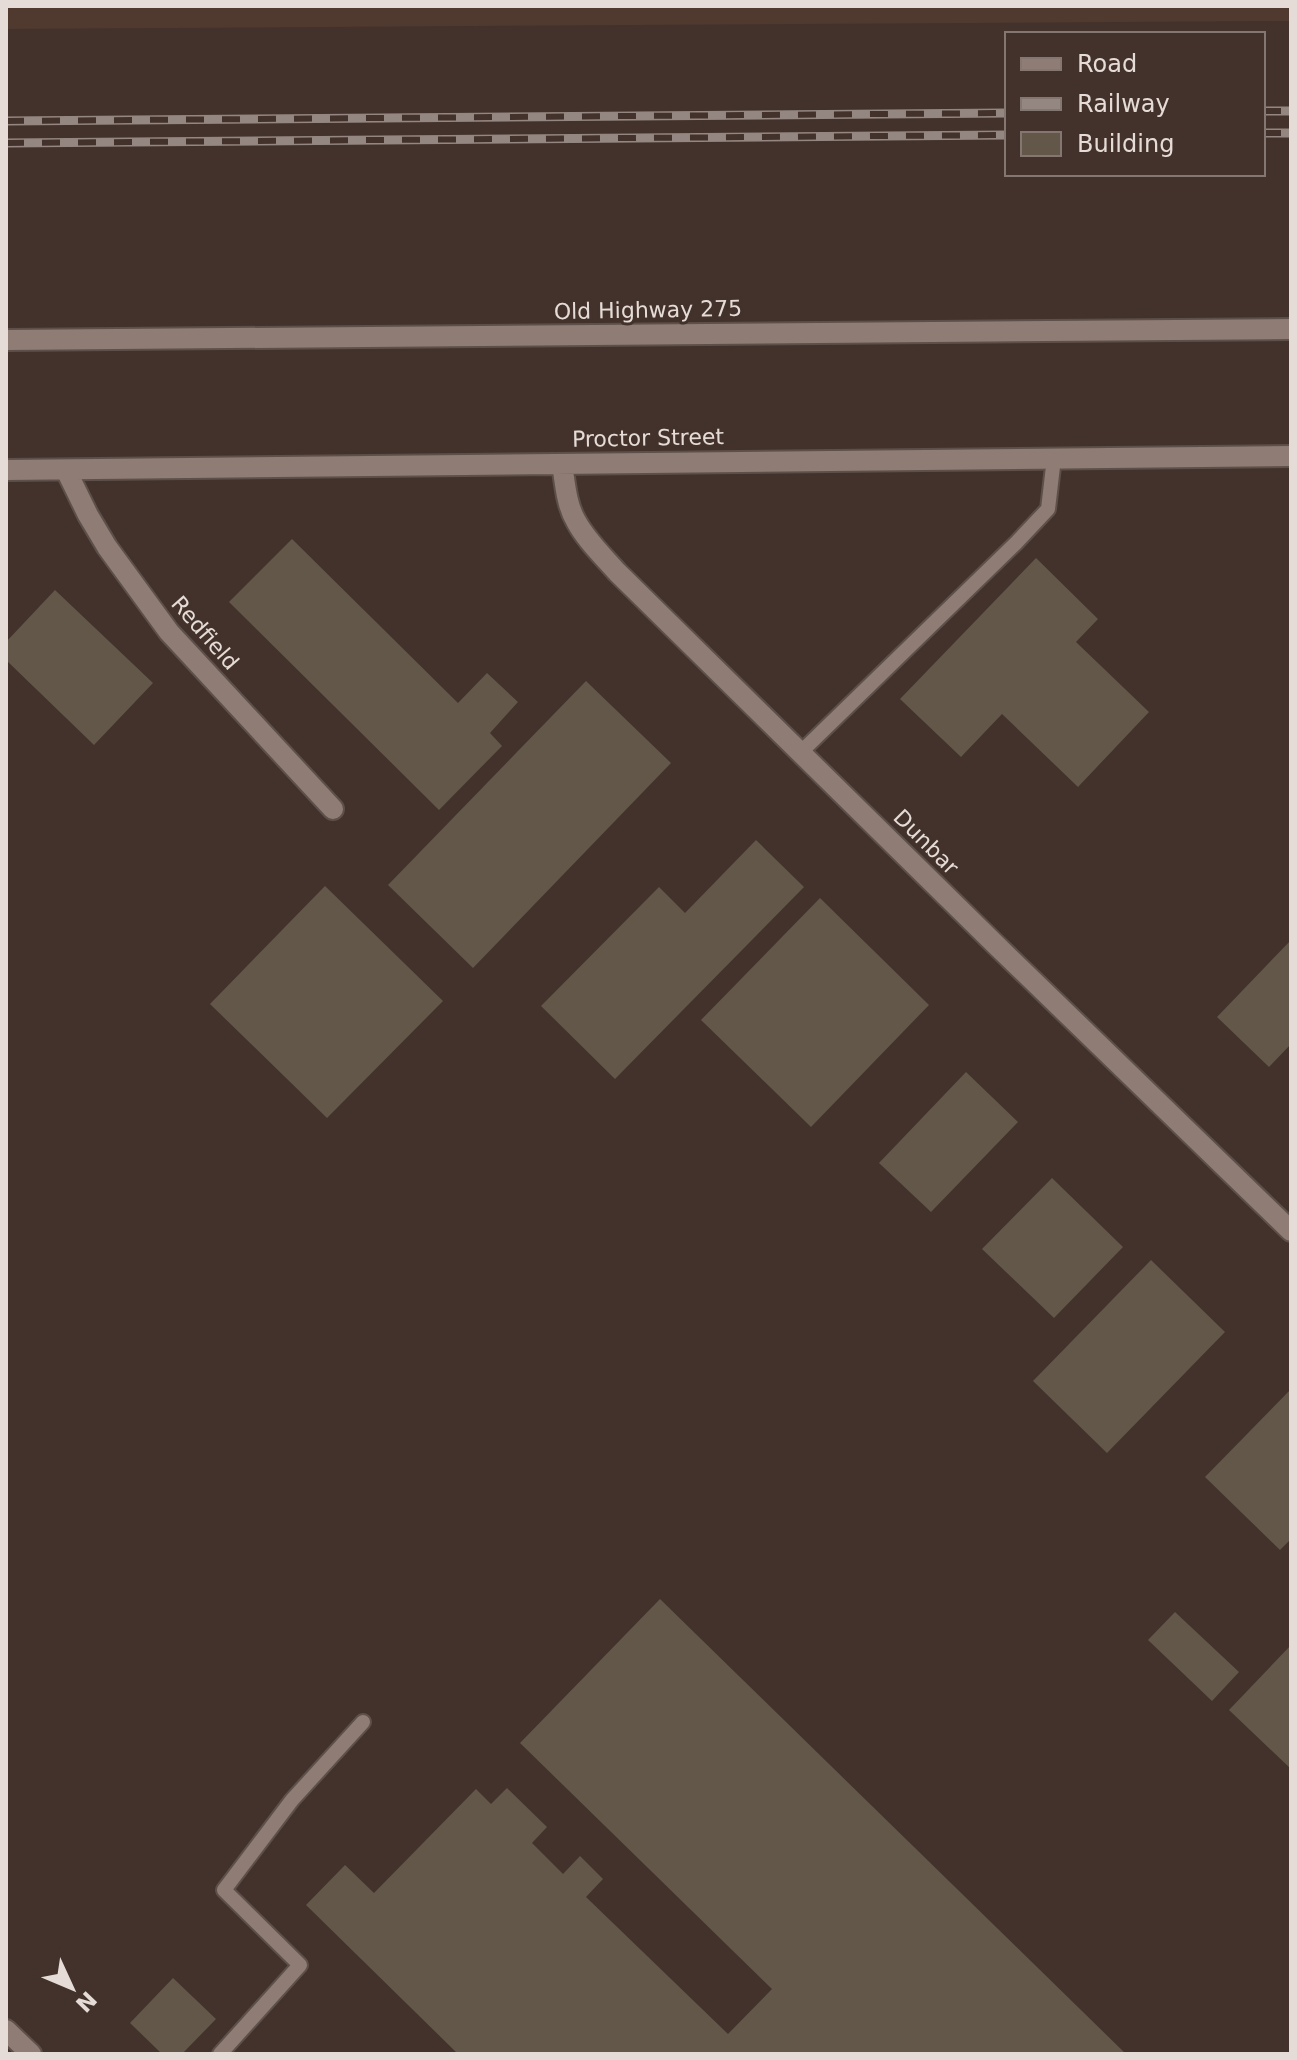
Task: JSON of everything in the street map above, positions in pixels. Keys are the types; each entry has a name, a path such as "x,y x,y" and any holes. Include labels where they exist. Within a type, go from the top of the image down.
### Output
{"street":[{"name":"Old Highway 275","path":"6,340 1291,329"},
{"name":"Proctor Street","path":"6,470 1291,456"},
{"name":"Dunbar","path":"562,464 572,513 587,538 617,572 1291,1231"},
{"name":"Redfield","path":"66,470 107,547 169,632 333,809"},
{"path":"6,2030 31,2054"}],"lane":[{"path":"801,752 1048,509 1054,458"},
{"path":"221,2054 300,1965 224,1890 292,1800 363,1722"}],"shaded area":[{"path":"6,6 1291,6 1291,21 6,29"}],"building":[{"path":"292,539 458,703 487,673 518,702 490,733 502,746 439,810 229,602"},
{"path":"1036,558 1098,619 1076,642 1149,712 1078,787 1002,714 961,757 900,699"},
{"path":"55,590 153,683 94,745 6,660 6,642"},
{"path":"586,681 671,763 473,968 388,885"},
{"path":"756,840 804,887 615,1079 541,1006 659,887 685,913"},
{"path":"325,886 443,1001 327,1118 210,1004"},
{"path":"820,898 929,1005 811,1127 701,1020"},
{"path":"1291,940 1291,1044 1269,1067 1217,1017"},
{"path":"966,1072 1018,1122 931,1212 879,1163"},
{"path":"1052,1178 1123,1247 1054,1318 982,1249"},
{"path":"1151,1260 1225,1332 1107,1453 1033,1381"},
{"path":"1291,1389 1291,1539 1280,1550 1205,1477"},
{"path":"660,1599 1126,2054 458,2054 306,1905 345,1865 374,1893 476,1789 491,1804 507,1788 547,1827 532,1843 563,1874 580,1856 603,1879 586,1897 728,2034 772,1989 520,1743"},
{"path":"1175,1612 1239,1672 1212,1701 1148,1640"},
{"path":"1291,1645 1291,1769 1229,1710"},
{"path":"173,1978 216,2019 182,2054 162,2054 130,2023"}],"railway":[{"path":"1265,111 1291,111"},
{"path":"6,121 1005,113"},
{"path":"1265,133 1291,133"},
{"path":"6,143 1005,135"}]}
